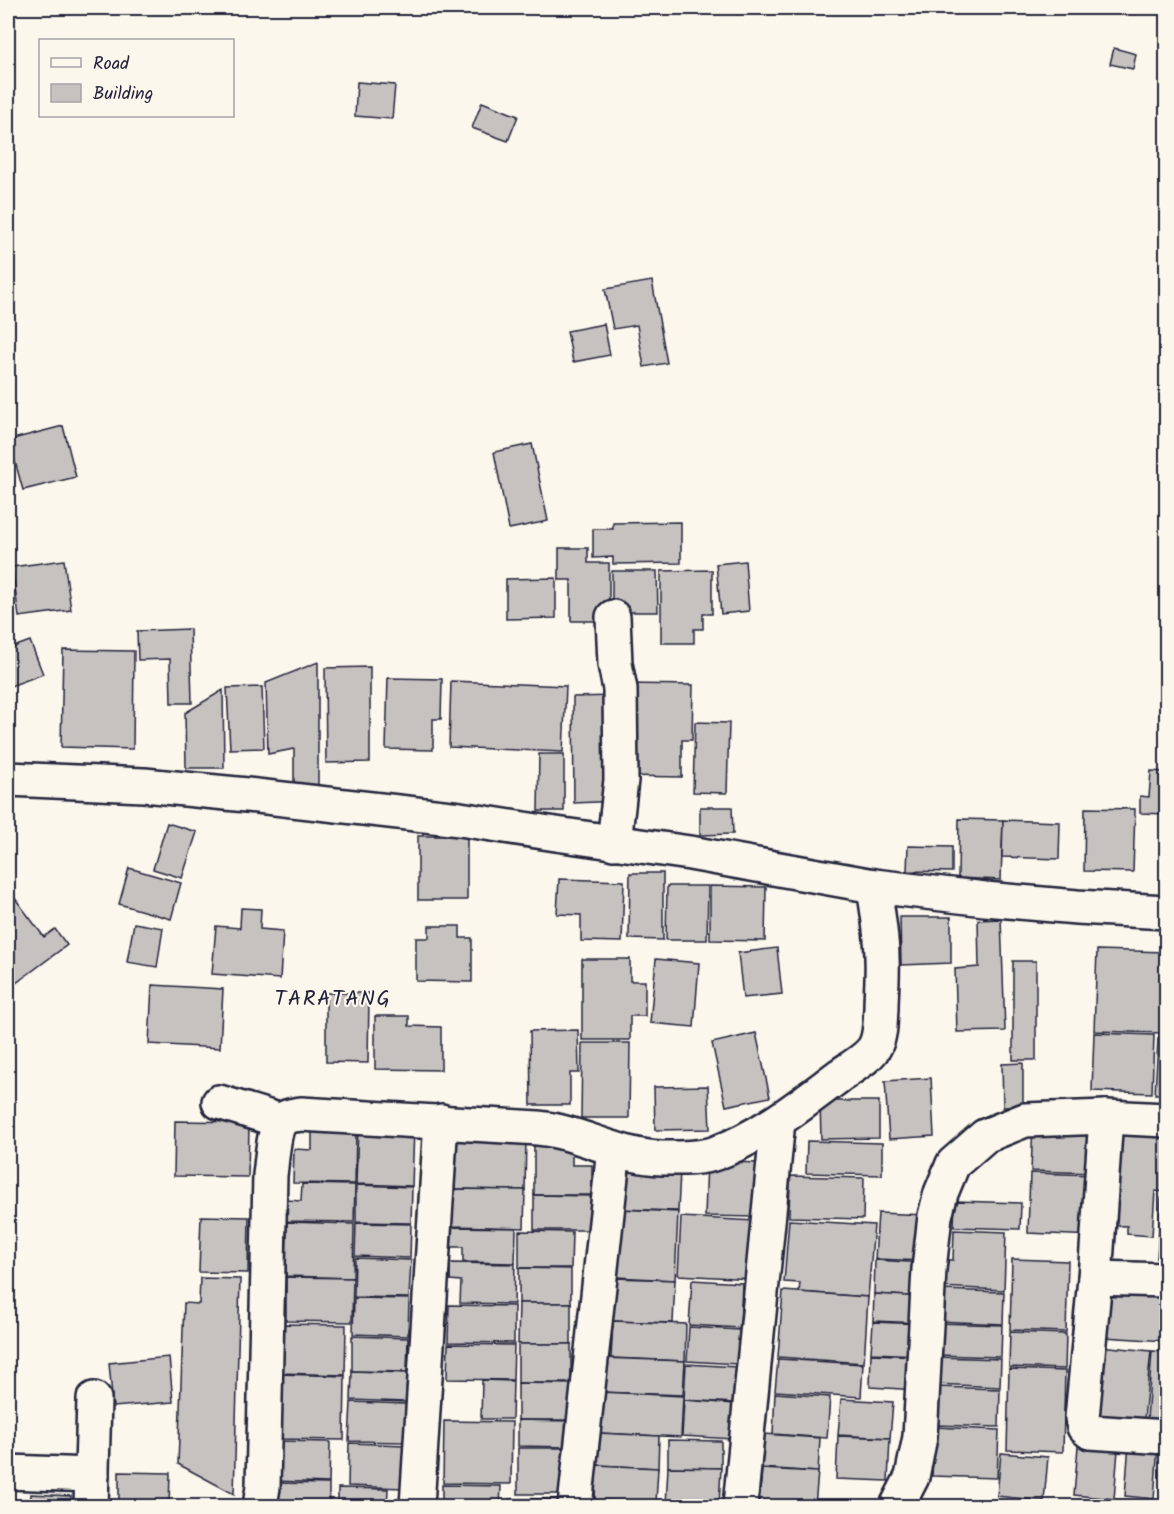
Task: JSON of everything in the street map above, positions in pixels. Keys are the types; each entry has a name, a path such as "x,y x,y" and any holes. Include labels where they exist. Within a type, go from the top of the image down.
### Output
{"street":[{"path":"613,617 615,664 620,689 621,780 614,843"},
{"path":"8,779 144,785 460,819 690,853 874,886 996,900 1167,912"},
{"path":"260,1506 263,1487 270,1175 276,1131 280,1121 288,1116 301,1114 552,1129 636,1155 659,1158 685,1158 713,1154 744,1142 778,1121 863,1059 876,1046 880,1031 882,957 874,886"},
{"path":"219,1102 280,1121"},
{"path":"1106,1117 1095,1278 1082,1418 1084,1427 1090,1432 1167,1437"},
{"path":"897,1506 912,1477 920,1437 929,1269 935,1216 941,1193 954,1164 985,1136 1025,1120 1106,1117 1167,1120"},
{"path":"417,1506 441,1121"},
{"path":"740,1506 778,1121"},
{"path":"575,1506 614,1149"},
{"path":"1095,1278 1167,1280"},
{"path":"91,1506 94,1399"},
{"path":"8,1472 92,1474"}],"building":[{"path":"1114,48 1136,54 1133,69 1110,64"},
{"path":"357,82 395,85 392,119 355,116"},
{"path":"482,102 518,116 508,141 472,128"},
{"path":"652,281 667,363 644,367 637,325 613,329 605,289"},
{"path":"604,324 610,355 573,362 567,331"},
{"path":"63,426 76,477 23,490 9,440"},
{"path":"532,444 548,521 509,529 494,452"},
{"path":"681,522 681,563 613,564 613,557 593,558 593,529 613,529 613,523"},
{"path":"559,548 588,548 588,563 609,563 609,621 571,621 571,580 559,580"},
{"path":"64,560 71,610 19,617 12,567"},
{"path":"745,561 749,611 721,614 716,564"},
{"path":"712,570 712,614 703,614 703,629 694,629 694,643 661,643 661,571"},
{"path":"612,571 657,571 658,612 612,612"},
{"path":"556,578 556,618 506,619 506,579"},
{"path":"190,629 192,703 171,703 170,659 138,660 137,631"},
{"path":"30,641 43,674 8,687 8,649"},
{"path":"63,650 134,651 133,749 61,747"},
{"path":"318,662 318,789 294,786 294,749 268,754 266,683"},
{"path":"370,667 370,762 326,763 325,668"},
{"path":"388,678 442,679 441,719 433,719 433,750 386,749"},
{"path":"451,681 566,686 563,752 449,747"},
{"path":"627,684 693,685 692,740 682,740 682,777 626,776"},
{"path":"262,687 264,748 230,749 227,688"},
{"path":"223,690 224,768 186,768 185,713"},
{"path":"616,696 618,801 574,803 573,697"},
{"path":"695,722 729,723 727,793 693,792"},
{"path":"539,754 564,754 564,811 538,811"},
{"path":"1151,771 1166,772 1166,814 1140,813 1140,796 1149,797"},
{"path":"700,807 732,807 733,834 700,835"},
{"path":"1085,808 1135,809 1133,872 1084,871"},
{"path":"959,819 1003,820 1001,880 958,878"},
{"path":"1003,820 1060,822 1059,859 1002,857"},
{"path":"167,823 197,832 182,878 153,869"},
{"path":"418,836 467,836 467,900 418,900"},
{"path":"908,846 952,847 952,872 907,871"},
{"path":"129,868 181,883 171,919 119,904"},
{"path":"630,873 663,873 663,940 629,939"},
{"path":"559,879 624,881 622,942 581,941 581,915 557,914"},
{"path":"667,886 708,886 707,940 666,940"},
{"path":"710,886 766,887 765,941 710,940"},
{"path":"8,889 44,937 55,929 67,945 8,989"},
{"path":"241,908 261,909 260,929 283,931 280,979 212,974 216,926 240,928"},
{"path":"900,917 951,917 951,963 901,965"},
{"path":"1001,919 1005,1031 957,1032 955,969 979,967 978,920"},
{"path":"134,923 163,928 157,967 127,962"},
{"path":"429,926 460,926 460,938 472,938 472,982 416,981 416,938 429,938"},
{"path":"777,948 782,994 743,998 738,953"},
{"path":"1097,950 1166,952 1165,1033 1094,1031"},
{"path":"582,959 630,959 630,981 645,981 645,1016 630,1016 630,1040 582,1040"},
{"path":"656,959 699,963 694,1027 650,1023"},
{"path":"1013,961 1036,961 1036,1060 1013,1060"},
{"path":"152,985 223,989 220,1048 149,1044"},
{"path":"326,993 369,993 368,1063 326,1062"},
{"path":"375,1016 409,1016 409,1026 441,1027 441,1070 375,1069"},
{"path":"578,1030 579,1073 570,1073 570,1105 531,1105 530,1031"},
{"path":"756,1033 770,1097 726,1106 712,1043"},
{"path":"1094,1033 1154,1035 1152,1093 1092,1091"},
{"path":"1166,1034 1166,1094 1155,1094 1158,1039"},
{"path":"582,1043 630,1043 629,1118 581,1118"},
{"path":"1023,1063 1023,1107 1003,1107 1002,1064"},
{"path":"931,1078 934,1136 889,1139 885,1081"},
{"path":"708,1086 710,1129 655,1130 654,1087"},
{"path":"820,1101 879,1101 879,1138 821,1139"},
{"path":"175,1121 249,1122 248,1177 174,1176"},
{"path":"1033,1123 1097,1125 1096,1173 1031,1171"},
{"path":"1109,1124 1166,1127 1166,1192 1155,1191 1152,1236 1127,1234 1127,1226 1104,1225"},
{"path":"358,1126 414,1128 412,1186 356,1184"},
{"path":"312,1127 356,1128 355,1184 293,1183 294,1149 312,1150"},
{"path":"453,1136 526,1137 525,1190 452,1189"},
{"path":"534,1139 572,1139 572,1165 592,1165 592,1195 534,1195"},
{"path":"807,1141 882,1143 882,1175 806,1173"},
{"path":"707,1161 758,1163 756,1217 705,1216"},
{"path":"619,1167 680,1170 678,1211 618,1209"},
{"path":"1030,1173 1095,1175 1093,1236 1028,1233"},
{"path":"790,1176 864,1178 863,1219 789,1217"},
{"path":"302,1184 355,1185 354,1222 287,1221 287,1200 301,1201"},
{"path":"356,1185 412,1187 411,1223 356,1222"},
{"path":"452,1189 525,1190 524,1228 452,1226"},
{"path":"534,1195 592,1196 592,1230 534,1230"},
{"path":"1161,1198 1166,1198 1166,1259 1157,1259"},
{"path":"955,1201 1021,1203 1020,1229 954,1227"},
{"path":"618,1209 678,1212 675,1280 615,1277"},
{"path":"878,1213 926,1215 924,1261 875,1259"},
{"path":"201,1216 249,1217 248,1273 199,1272"},
{"path":"681,1217 755,1221 752,1279 678,1275"},
{"path":"789,1220 874,1225 868,1297 799,1292 800,1283 784,1282"},
{"path":"287,1222 354,1224 353,1278 286,1276"},
{"path":"356,1223 411,1224 410,1258 355,1256"},
{"path":"452,1227 516,1228 515,1263 463,1262 463,1247 451,1247"},
{"path":"954,1230 1006,1232 1004,1290 939,1287 940,1260 953,1260"},
{"path":"519,1231 572,1232 571,1268 519,1268"},
{"path":"355,1258 411,1260 409,1298 354,1297"},
{"path":"1012,1259 1068,1261 1066,1332 1010,1330"},
{"path":"875,1260 925,1263 923,1297 874,1294"},
{"path":"450,1263 515,1264 514,1304 460,1303 461,1281 450,1280"},
{"path":"519,1268 571,1269 571,1303 519,1303"},
{"path":"286,1277 353,1278 352,1322 286,1321"},
{"path":"200,1278 240,1279 234,1494 178,1464 184,1303 199,1304"},
{"path":"615,1278 675,1280 673,1323 613,1321"},
{"path":"692,1280 742,1283 740,1328 689,1325"},
{"path":"1107,1288 1166,1292 1166,1341 1104,1337"},
{"path":"939,1290 1004,1292 1003,1324 938,1321"},
{"path":"783,1291 868,1297 864,1363 778,1357"},
{"path":"874,1294 923,1297 922,1323 873,1321"},
{"path":"354,1298 409,1299 408,1336 353,1334"},
{"path":"519,1303 571,1303 571,1344 518,1344"},
{"path":"449,1305 514,1306 514,1343 448,1342"},
{"path":"613,1321 686,1324 685,1361 611,1358"},
{"path":"873,1322 922,1324 920,1355 871,1353"},
{"path":"937,1323 1002,1325 1001,1357 936,1355"},
{"path":"279,1324 346,1325 345,1375 278,1373"},
{"path":"689,1327 740,1330 738,1364 687,1361"},
{"path":"1010,1332 1066,1334 1065,1369 1009,1367"},
{"path":"352,1336 408,1338 407,1372 352,1371"},
{"path":"448,1344 514,1345 513,1380 447,1379"},
{"path":"518,1344 571,1344 571,1383 518,1383"},
{"path":"1099,1346 1151,1351 1144,1419 1093,1415"},
{"path":"1152,1351 1166,1352 1166,1421 1147,1419"},
{"path":"871,1354 920,1356 918,1390 870,1387"},
{"path":"169,1357 173,1402 113,1407 109,1363"},
{"path":"936,1357 1001,1359 1000,1387 935,1384"},
{"path":"601,1358 685,1361 683,1395 600,1392"},
{"path":"778,1359 863,1364 861,1397 775,1391"},
{"path":"686,1364 737,1367 735,1403 684,1400"},
{"path":"1009,1369 1065,1371 1063,1452 1007,1450"},
{"path":"352,1371 407,1373 406,1402 351,1400"},
{"path":"278,1374 345,1376 344,1440 276,1439"},
{"path":"482,1380 513,1381 512,1419 481,1419"},
{"path":"518,1383 571,1384 570,1420 518,1420"},
{"path":"935,1387 1000,1389 999,1427 934,1425"},
{"path":"600,1392 683,1396 681,1437 598,1433"},
{"path":"775,1393 830,1397 827,1438 773,1434"},
{"path":"841,1399 893,1402 890,1438 838,1435"},
{"path":"684,1400 735,1404 733,1439 682,1436"},
{"path":"351,1402 406,1404 405,1442 349,1441"},
{"path":"518,1420 570,1421 570,1447 518,1446"},
{"path":"444,1421 512,1422 511,1484 443,1483"},
{"path":"934,1427 999,1430 997,1478 932,1476"},
{"path":"598,1433 659,1436 658,1468 596,1465"},
{"path":"764,1434 820,1438 818,1472 762,1468"},
{"path":"838,1436 890,1438 888,1481 836,1479"},
{"path":"668,1440 721,1441 721,1468 668,1467"},
{"path":"275,1441 330,1442 329,1483 275,1481"},
{"path":"349,1443 405,1445 404,1488 348,1486"},
{"path":"1129,1443 1158,1445 1154,1499 1125,1496"},
{"path":"1078,1446 1118,1450 1114,1499 1074,1495"},
{"path":"518,1448 570,1448 570,1494 518,1494"},
{"path":"1001,1453 1048,1457 1044,1501 997,1496"},
{"path":"596,1465 658,1468 656,1503 595,1500"},
{"path":"668,1467 721,1468 719,1506 666,1506"},
{"path":"762,1469 818,1472 815,1506 759,1506"},
{"path":"119,1472 170,1473 169,1506 119,1506"},
{"path":"275,1483 329,1484 329,1506 274,1506"},
{"path":"442,1485 501,1486 500,1506 442,1506"},
{"path":"338,1488 388,1489 387,1506 338,1506"},
{"path":"31,1494 71,1496 70,1506 30,1506"},
{"path":"509,1499 560,1499 560,1506 509,1506"},
{"path":"595,1502 656,1504 656,1506 595,1506"}],"district":[{"name":"TARATANG","path":"333,997"}]}
